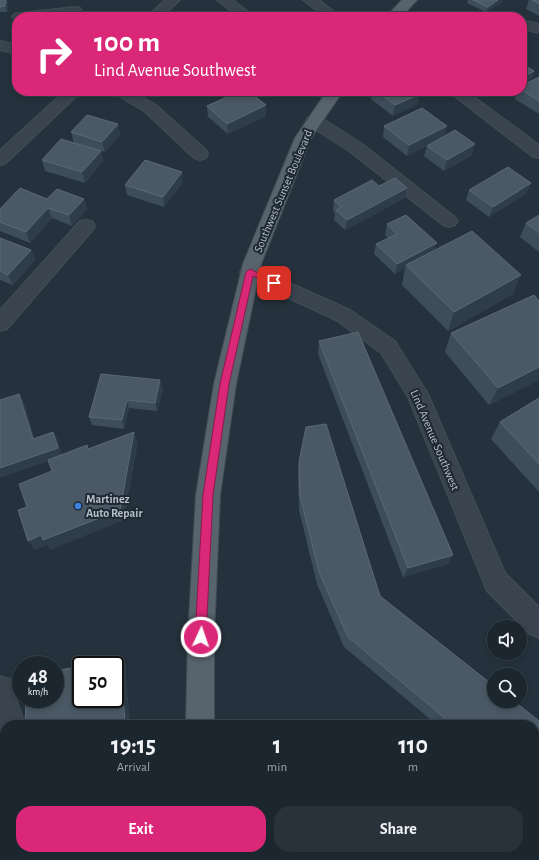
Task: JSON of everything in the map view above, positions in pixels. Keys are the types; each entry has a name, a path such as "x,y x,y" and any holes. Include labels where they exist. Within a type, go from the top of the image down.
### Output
{"main road":[{"path":"398,12 410,0"},
{"name":"Southwest Sunset Boulevard","path":"200,720 201,637 208,495 224,384 250,272 303,138 332,96"}],"street":[{"path":"160,12 173,0"},
{"path":"224,0 240,11"},
{"path":"310,0 327,12"},
{"path":"52,12 65,10 87,2"},
{"path":"527,25 539,29"},
{"path":"0,45 12,49"},
{"path":"0,159 69,96"},
{"path":"130,96 150,108 200,154"},
{"path":"463,96 539,153"},
{"path":"314,121 355,147 450,221"},
{"path":"0,323 86,226"},
{"name":"Lind Avenue Southwest","path":"250,272 343,315 388,346 417,394 477,540 496,582 539,625"},
{"path":"0,689 9,720"}],"building":[{"path":"0,0 6,0 5,6 0,7"},
{"path":"473,0 498,0 488,7"},
{"path":"532,0 539,0 539,4"},
{"path":"527,67 534,71 527,75"},
{"path":"539,77 539,101 527,93 527,83"},
{"path":"229,96 254,96 266,105 227,124 207,106"},
{"path":"383,96 415,96 395,105"},
{"path":"422,108 447,126 409,145 384,126"},
{"path":"87,115 118,124 102,142 71,132"},
{"path":"455,130 475,144 447,160 427,146"},
{"path":"61,139 101,151 82,172 42,160"},
{"path":"145,160 182,172 163,197 125,185"},
{"path":"508,167 531,183 493,207 469,190"},
{"path":"395,178 407,188 347,220 336,210 341,207 334,200 372,180 379,186"},
{"path":"20,188 47,199 57,189 84,199 69,215 48,208 26,232 0,222 0,209"},
{"path":"406,215 437,243 397,264 376,244 397,234 387,224"},
{"path":"539,215 539,233 526,223"},
{"path":"472,231 521,275 454,312 406,265"},
{"path":"0,238 31,250 8,275 0,271"},
{"path":"534,295 539,301 539,367 498,388 451,333"},
{"path":"358,332 453,555 408,568 319,341"},
{"path":"101,374 160,380 155,403 127,400 122,420 89,417"},
{"path":"19,394 33,439 53,432 58,448 0,468 0,400"},
{"path":"539,398 539,464 500,422"},
{"path":"326,424 380,596 487,680 487,708 523,708 538,720 447,720 348,637 319,572 300,495 299,462 306,427"},
{"name":"Martinez Auto Repair","path":"134,432 120,510 43,540 41,535 28,541 18,510 27,507 19,484 52,471 48,460 87,445 88,449"},
{"path":"72,668 72,708 124,708 125,720 25,720 26,708 64,708 64,669"}],"place":[{"name":"Martinez Auto Repair","path":"78,506"}],"route":[{"path":"201,637 208,495 224,384 250,272 274,283"}]}
